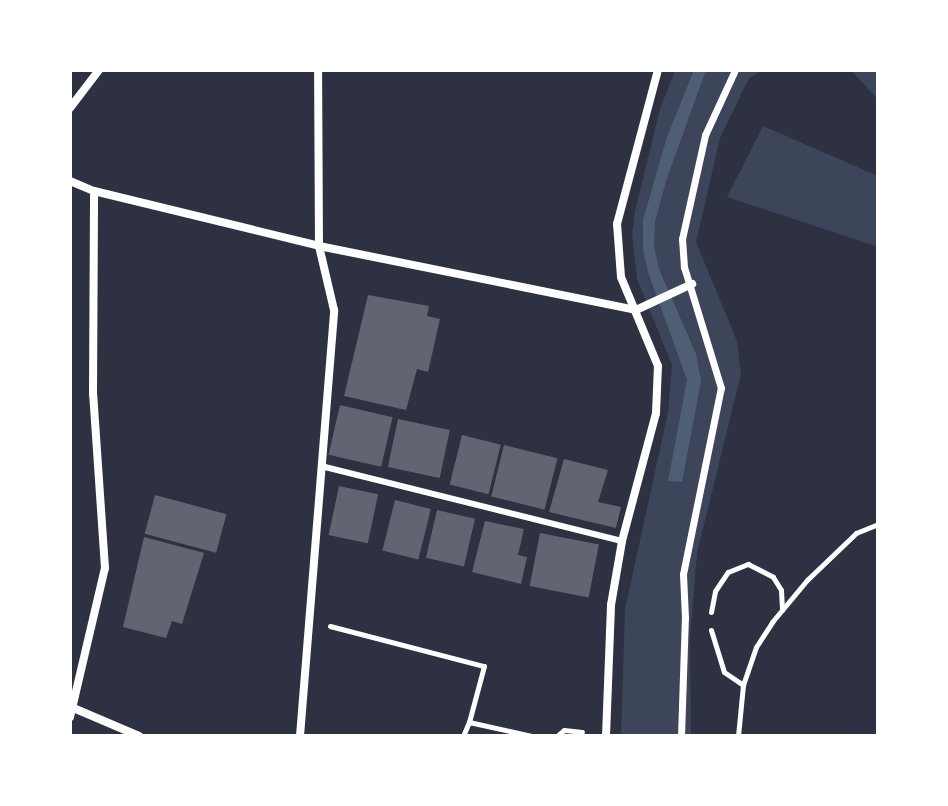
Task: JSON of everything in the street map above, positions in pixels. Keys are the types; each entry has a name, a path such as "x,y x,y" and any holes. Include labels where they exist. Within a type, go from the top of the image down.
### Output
{"street":[{"path":"70,108 99,70"},
{"path":"300,736 334,310 319,246 318,70"},
{"path":"606,736 611,605 622,541 656,413 658,366 621,277 617,224 658,70"},
{"path":"681,736 683,574 721,388 692,284 684,267 682,239 690,191 705,135 735,70"},
{"path":"70,181 94,191 319,246 636,310 692,284"},
{"path":"94,191 93,394 105,568 71,711 139,736"}],"lane":[{"path":"321,466 622,541"}],"path":[{"path":"738,736 743,685 756,647 807,580 856,533 878,524"},
{"path":"743,685 724,672 714,646 709,619 715,591 728,572 748,564 773,577 781,590 782,611"},
{"path":"310,620 484,666 463,736"},
{"path":"469,722 532,736"}],"shaded area":[{"path":"675,70 764,70 749,78 720,138 696,242 737,341 741,374 697,553 690,638 691,736 621,736 625,609 668,412 672,365 637,279 632,234 660,109"},
{"path":"694,70 706,70 666,181 655,222 654,246 659,269 696,354 701,381 682,482 668,481 687,380 648,272 643,249 643,220 667,137"},
{"path":"851,70 878,70 878,100"},
{"path":"763,126 878,176 878,247 727,197"}],"building":[{"path":"368,295 429,306 427,316 440,319 428,372 417,369 406,410 344,396"},
{"path":"340,405 393,417 381,467 329,455"},
{"path":"398,419 450,430 440,478 388,467"},
{"path":"462,435 501,445 488,494 450,484"},
{"path":"504,445 557,458 545,510 491,496"},
{"path":"564,459 608,470 598,502 621,507 616,528 549,512"},
{"path":"339,486 378,494 368,543 329,535"},
{"path":"155,495 226,514 216,553 145,534"},
{"path":"395,500 431,509 418,559 382,550"},
{"path":"437,510 475,519 464,567 426,558"},
{"path":"485,521 524,529 518,555 527,557 521,584 472,572"},
{"path":"540,533 599,544 589,597 530,586"},
{"path":"144,537 204,553 182,624 172,621 166,638 123,627"}]}
